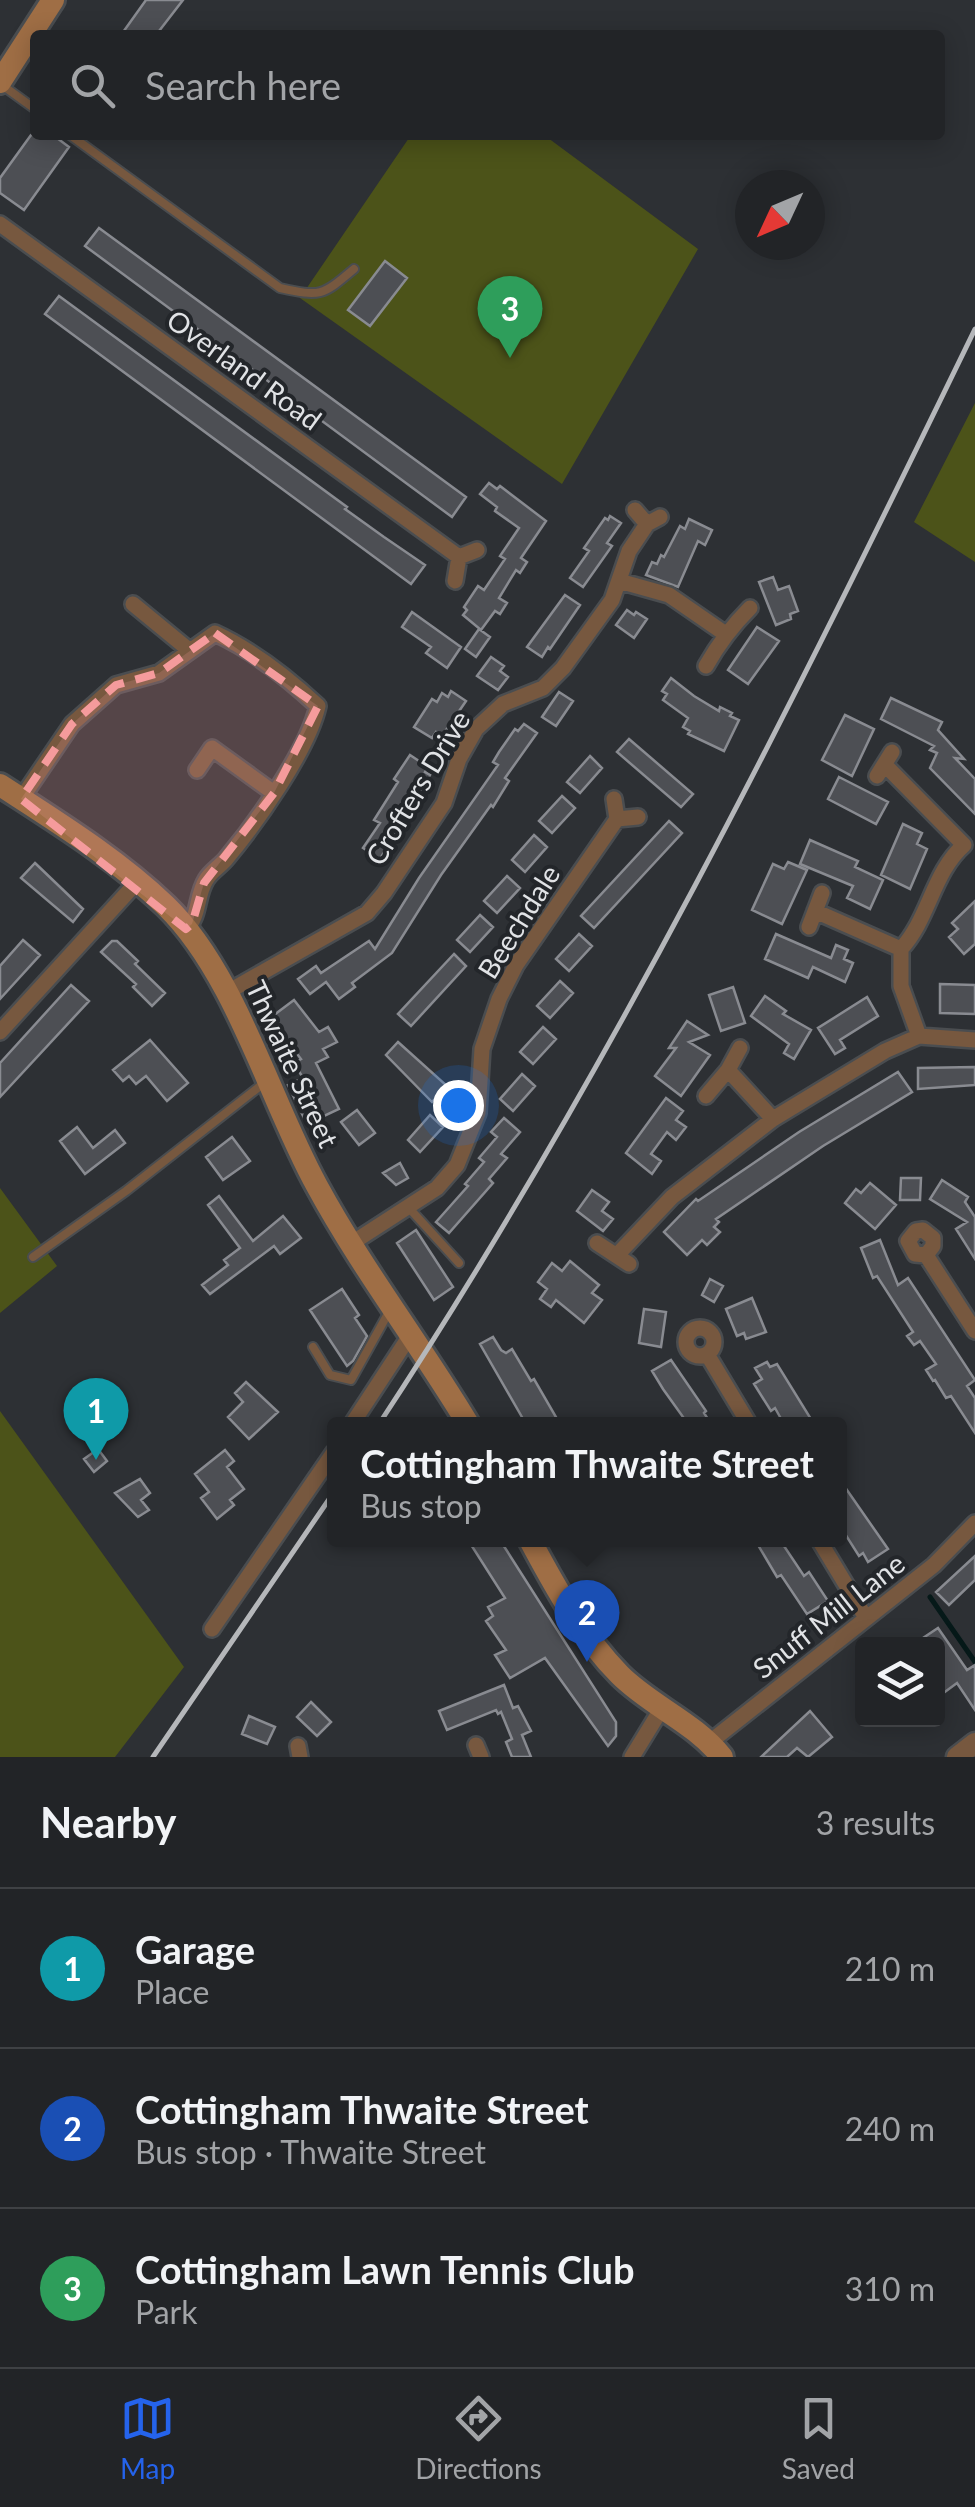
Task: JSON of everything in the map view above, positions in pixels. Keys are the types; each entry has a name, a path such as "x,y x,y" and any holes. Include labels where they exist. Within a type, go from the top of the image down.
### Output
{"main road":[{"path":"34,30 53,0"},
{"path":"0,83 30,36"},
{"name":"Thwaite Street","path":"0,785 85,841 166,906 186,929 226,993 317,1186 464,1417"},
{"path":"534,1547 580,1624 620,1674 716,1749"}],"street":[{"name":"Overland Road","path":"0,224 458,557"},
{"name":"Crofters Drive","path":"226,993 367,913 384,893 444,803 459,759 476,729 504,704 543,688 563,668 612,600 629,551 654,521 634,510"},
{"path":"455,581 458,557 477,550"},
{"path":"620,581 668,595 724,633"},
{"path":"146,592 130,609 189,650"},
{"path":"706,666 724,633 750,608"},
{"path":"21,799 72,724 116,685 159,673 215,632 235,642 318,706 314,725 274,792 226,860 204,883 195,917 186,929"},
{"path":"197,770 212,748 274,792"},
{"path":"885,764 970,850 951,856 916,934 901,949 901,986 919,1036"},
{"path":"614,799 617,819 638,818"},
{"name":"Beechdale","path":"352,1242 437,1188 458,1165 478,1113 482,1049 500,999 526,949 617,819"},
{"path":"0,1032 137,882"},
{"path":"822,893 812,919 901,949"},
{"path":"598,1242 624,1259 672,1198 773,1119 886,1051 919,1036 975,1040"},
{"path":"706,1096 740,1048"},
{"path":"728,1070 773,1119"},
{"path":"926,1254 975,1330"},
{"path":"357,1417 411,1334"},
{"path":"707,1354 745,1417"},
{"path":"212,1629 327,1462"},
{"name":"Snuff Mill Lane","path":"716,1749 866,1618 934,1565 975,1523"},
{"path":"823,1547 866,1618"},
{"path":"632,1757 662,1708"},
{"path":"957,1757 975,1744"}],"lane":[{"path":"0,83 30,105"},
{"path":"77,140 280,288 314,295 330,289 354,268"},
{"path":"33,1257 126,1191 268,1080"},
{"path":"409,1208 459,1263"},
{"path":"313,1347 330,1375 351,1380 392,1306"}],"highlighted area":[{"path":"215,633 318,706 274,793 204,883 192,924 186,929 21,799 72,724 116,685 159,673"}],"green space":[{"path":"408,140 551,140 698,249 562,484 300,298"},
{"path":"975,403 975,562 914,522"},
{"path":"0,1188 57,1266 0,1313"},
{"path":"0,1411 184,1667 115,1757 0,1757"}],"building":[{"path":"146,0 183,0 160,30 125,30"},
{"path":"30,136 30,140 60,140 69,147 24,210 0,193 0,178"},
{"path":"99,228 466,497 452,517 85,246"},
{"path":"385,261 407,278 370,326 348,310"},
{"path":"59,296 425,565 411,584 45,314"},
{"path":"489,483 497,489 500,486 546,521 521,558 527,562 520,573 516,570 499,598 507,603 500,614 495,611 481,630 463,615 467,610 464,607 478,586 484,590 505,559 500,556 519,528 480,494"},
{"path":"610,516 621,523 607,543 612,546 583,587 570,578 589,551 584,548"},
{"path":"689,519 712,530 705,545 698,541 678,587 646,575 652,562 657,564 661,555 664,557 680,526 685,529"},
{"path":"773,577 778,590 789,586 798,611 776,625 759,582"},
{"path":"565,595 580,605 542,657 527,647"},
{"path":"627,610 647,619 634,638 616,625"},
{"path":"412,612 461,647 447,668 426,653 431,647 402,627"},
{"path":"757,627 779,641 748,684 728,670"},
{"path":"479,629 490,637 476,657 465,649"},
{"path":"491,657 504,666 500,671 508,677 498,690 477,676"},
{"path":"671,678 694,696 739,720 724,751 688,734 690,731 683,727 688,718 663,700 667,694 662,691"},
{"path":"451,691 466,701 442,736 436,732 432,738 414,727 432,699 437,702 442,693 448,697"},
{"path":"559,692 573,701 556,726 542,717"},
{"path":"891,698 942,722 938,730 964,759 955,758 975,779 975,814 930,768 937,753 930,750 934,746 881,719"},
{"path":"845,715 874,729 852,776 822,760"},
{"path":"524,724 537,733 505,778 509,781 493,807 441,875 392,953 352,983 355,987 339,999 326,982 310,994 298,979 316,966 321,973 369,941 375,949 498,765 493,762 499,752 515,729 518,731"},
{"path":"629,739 693,794 681,807 617,752"},
{"path":"410,755 428,767 425,772 430,775 380,859 363,848 380,823 374,820"},
{"path":"590,756 602,768 580,793 567,782"},
{"path":"839,777 888,802 876,824 828,799"},
{"path":"562,796 575,808 552,833 539,821"},
{"path":"669,821 682,833 594,928 581,916"},
{"path":"903,824 922,833 917,844 927,849 910,889 881,875"},
{"path":"534,835 547,847 525,872 512,860"},
{"path":"810,840 858,861 855,867 883,880 870,909 847,898 853,886 800,864"},
{"path":"788,862 807,870 782,924 752,910 773,864 784,869"},
{"path":"35,863 83,909 73,922 21,878"},
{"path":"507,876 520,888 497,913 484,901"},
{"path":"975,901 975,944 964,954 949,937 958,929 952,923"},
{"path":"480,915 493,927 470,952 457,940"},
{"path":"579,934 592,946 569,971 556,959"},
{"path":"776,934 831,958 836,945 848,950 844,959 853,963 845,982 813,967 808,978 765,959"},
{"path":"23,940 40,955 0,999 0,966"},
{"path":"117,941 138,961 135,964 165,993 152,1006 133,987 136,984 101,952"},
{"path":"454,954 466,966 411,1026 398,1014"},
{"path":"560,981 573,993 550,1018 537,1006"},
{"path":"940,984 975,985 975,1014 940,1013"},
{"path":"71,985 89,1001 0,1097 0,1063"},
{"path":"733,987 745,1023 721,1031 709,995"},
{"path":"765,996 786,1011 783,1014 811,1030 794,1059 784,1053 789,1044 751,1016"},
{"path":"867,997 878,1016 840,1040 845,1048 835,1054 818,1028"},
{"path":"294,1000 319,1032 328,1027 337,1042 323,1049 328,1057 316,1063 339,1109 307,1124 288,1085 303,1078 294,1063 301,1059 270,1018"},
{"path":"687,1021 708,1035 689,1042 710,1055 681,1096 655,1076 676,1048 669,1048"},
{"path":"543,1027 556,1039 533,1064 520,1052"},
{"path":"150,1040 188,1083 167,1101 146,1076 136,1084 129,1076 123,1081 113,1070"},
{"path":"398,1042 447,1086 432,1102 386,1055"},
{"path":"975,1067 975,1085 918,1089 918,1068"},
{"path":"898,1072 912,1092 823,1146 716,1219 719,1222 714,1227 720,1232 707,1245 702,1240 687,1255 664,1232 696,1199"},
{"path":"522,1074 535,1086 513,1111 500,1099"},
{"path":"666,1098 683,1111 676,1120 686,1127 676,1140 667,1132 651,1154 661,1161 652,1174 626,1153"},
{"path":"357,1110 375,1133 359,1145 341,1122"},
{"path":"430,1115 443,1127 420,1152 408,1140"},
{"path":"504,1118 520,1132 501,1154 507,1158 489,1179 493,1183 449,1233 436,1222 484,1162 479,1158 497,1137 491,1132"},
{"path":"77,1127 93,1148 115,1130 125,1143 85,1174 60,1141"},
{"path":"232,1137 250,1161 223,1180 206,1157"},
{"path":"400,1163 408,1178 396,1185 383,1173"},
{"path":"901,1178 921,1178 920,1200 900,1200"},
{"path":"942,1180 968,1197 965,1202 975,1217 975,1259 956,1229 967,1222 930,1199"},
{"path":"870,1183 896,1205 875,1229 845,1203 856,1189 861,1193"},
{"path":"592,1190 609,1202 602,1211 613,1219 603,1231 577,1211"},
{"path":"219,1196 253,1241 283,1216 301,1238 280,1254 274,1246 210,1294 202,1285 228,1265 224,1260 240,1248 208,1205"},
{"path":"416,1230 453,1287 434,1300 397,1243"},
{"path":"880,1240 898,1285 908,1278 975,1380 967,1386 975,1398 975,1433 951,1396 946,1398 933,1381 926,1370 936,1364 920,1341 914,1345 907,1336 913,1332 877,1276 873,1278 861,1248"},
{"path":"570,1261 599,1285 592,1293 602,1300 584,1323 556,1300 551,1307 540,1299 547,1289 538,1282 552,1263 562,1271"},
{"path":"710,1279 723,1286 714,1302 702,1295"},
{"path":"342,1289 367,1336 347,1366 310,1310"},
{"path":"752,1298 766,1332 746,1339 744,1333 737,1336 726,1309"},
{"path":"644,1309 666,1312 661,1347 639,1343"},
{"path":"493,1337 501,1350 506,1353 512,1349 556,1417 522,1417 480,1344"},
{"path":"671,1360 707,1417 683,1417 652,1371"},
{"path":"767,1362 770,1367 777,1364 810,1417 780,1417 775,1408 771,1411 754,1384 762,1379 755,1368"},
{"path":"246,1382 278,1412 249,1439 228,1417 243,1402 235,1393"},
{"path":"98,1449 107,1461 94,1472 84,1459"},
{"path":"225,1450 234,1461 227,1467 244,1489 230,1500 234,1505 217,1519 201,1498 209,1492 195,1474"},
{"path":"140,1479 150,1493 141,1500 149,1510 138,1517 115,1493"},
{"path":"847,1490 888,1549 868,1562 863,1553 859,1556 847,1537"},
{"path":"472,1547 504,1547 616,1722 616,1736 608,1746 545,1658 510,1678 495,1655 506,1650 486,1621 493,1616 488,1607 505,1598"},
{"path":"759,1547 785,1547 804,1576 809,1572 828,1601 807,1614 781,1575 777,1577"},
{"path":"975,1556 975,1580 949,1605 936,1592"},
{"path":"938,1628 944,1637 924,1637"},
{"path":"945,1638 967,1670 975,1665 975,1710 957,1683 945,1692"},
{"path":"504,1685 513,1708 518,1706 531,1731 522,1735 531,1757 512,1757 506,1742 512,1739 501,1712 496,1710 447,1730 439,1711"},
{"path":"311,1702 331,1722 317,1736 297,1717"},
{"path":"810,1711 832,1737 808,1757 797,1748 787,1757 761,1757"},
{"path":"249,1716 275,1727 267,1744 242,1734"}],"waterway":[{"path":"930,1597 975,1662"}],"railway":[{"path":"383,1417 543,1159 695,886 975,329"},
{"path":"153,1757 327,1502"}],"place":[{"name":"Cottingham Lawn Tennis Club","path":"510,358"},
{"name":"Garage","path":"96,1460"},
{"name":"Cottingham Thwaite Street","path":"587,1662"}]}
